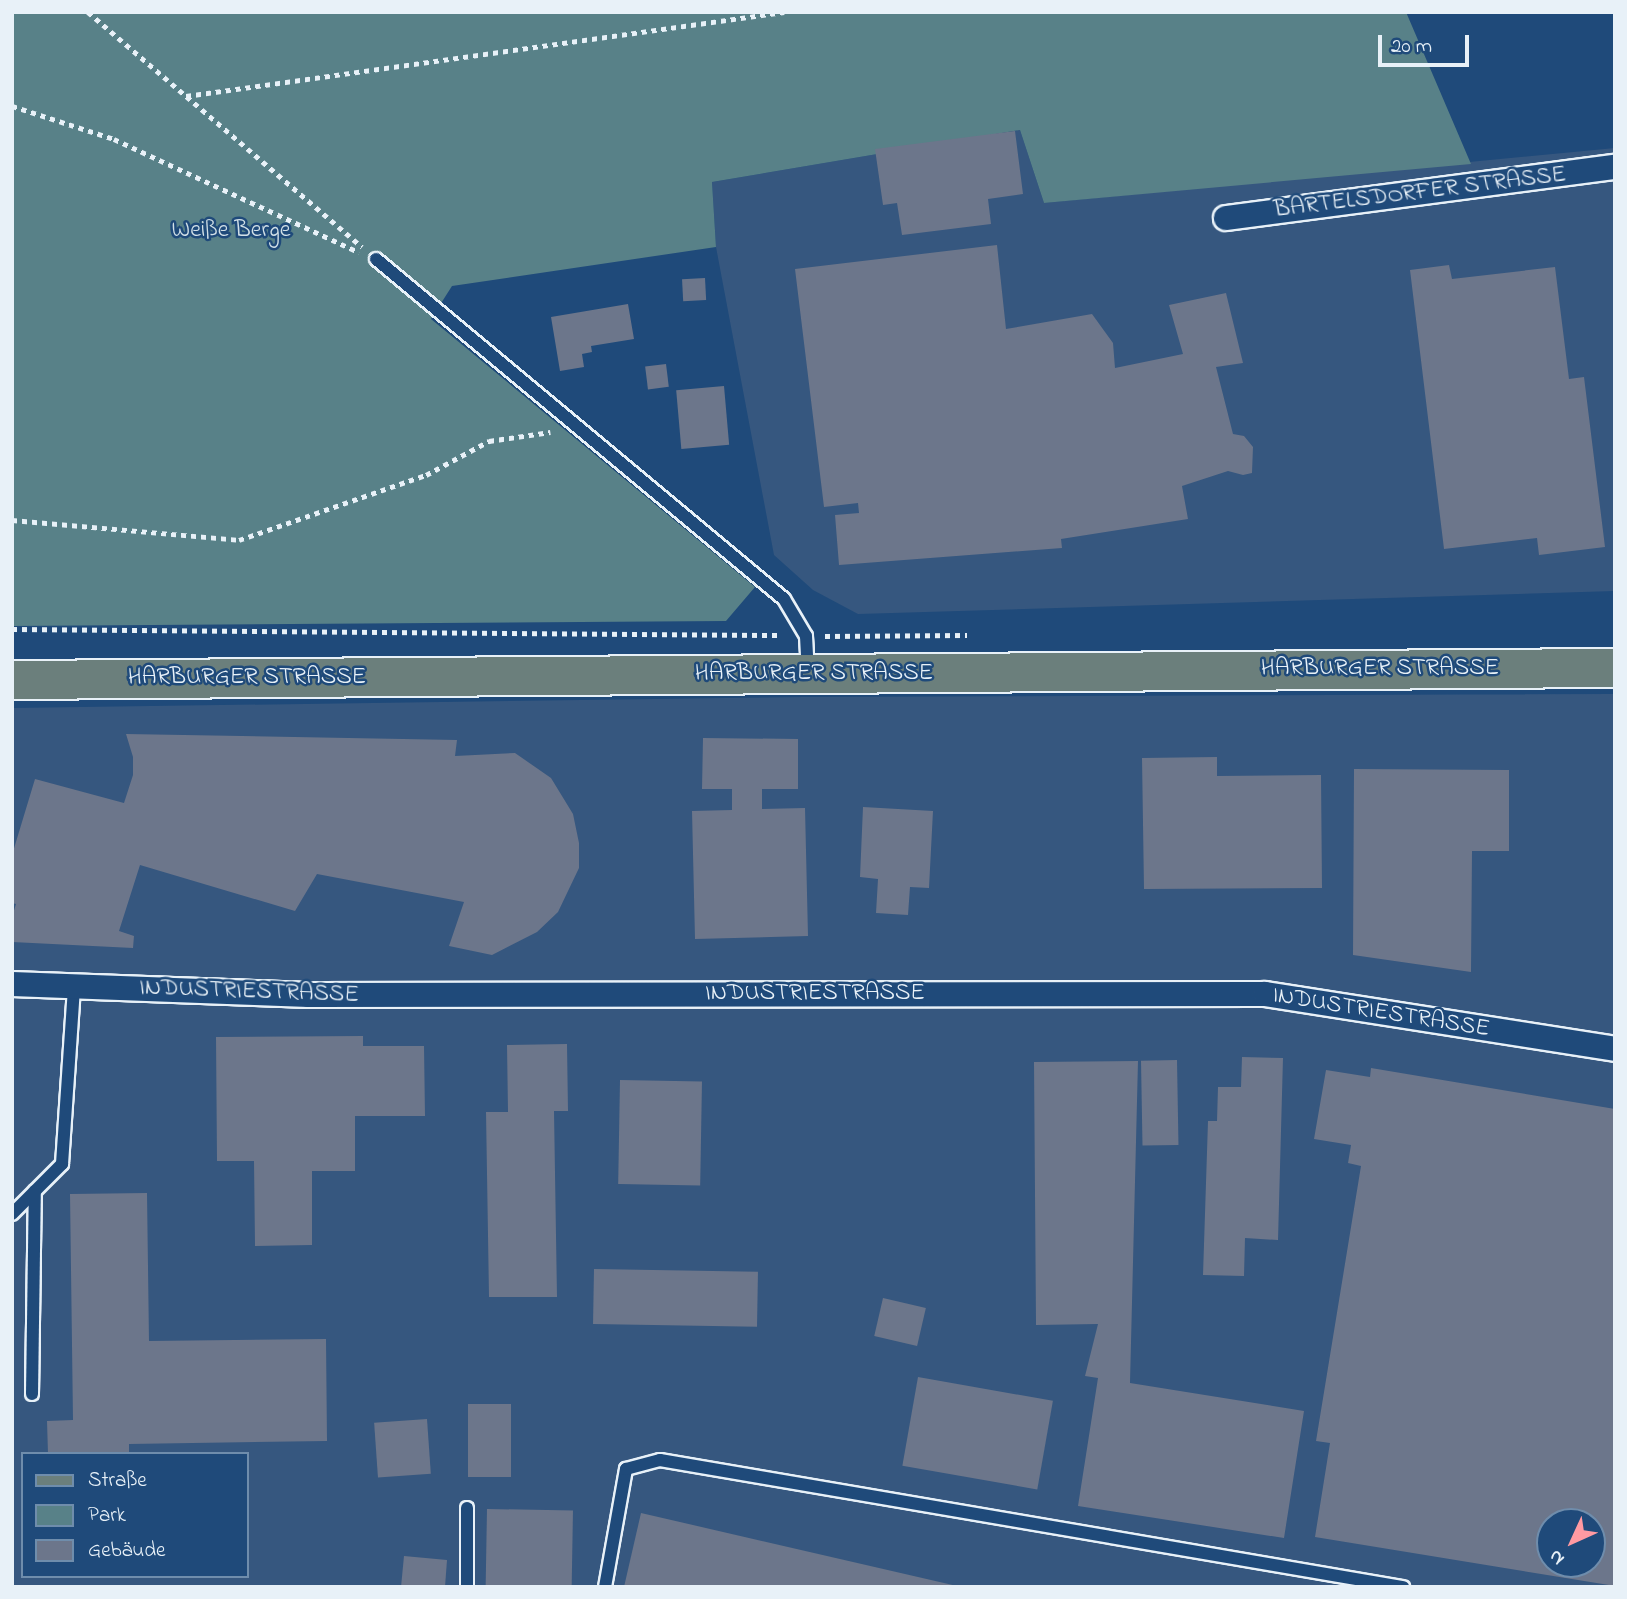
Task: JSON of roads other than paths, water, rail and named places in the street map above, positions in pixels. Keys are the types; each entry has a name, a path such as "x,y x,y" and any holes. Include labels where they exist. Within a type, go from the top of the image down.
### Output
{"main road":[{"name":"HARBURGER STRASSE","path":"12,680 1615,668"}],"street":[{"name":"BARTELSDORFER STRASSE","path":"1226,218 1615,167"},
{"name":"INDUSTRIESTRASSE","path":"12,984 309,995 1265,994 1615,1049"}],"lane":[{"path":"376,260 784,599 806,636 808,674"},
{"path":"12,1214 62,1164 74,986"},
{"path":"32,1394 35,1191"},
{"path":"605,1587 626,1469 660,1460 1403,1587"},
{"path":"467,1508 467,1587"}],"park label":[{"name":"Weiße Berge","path":"231,231"}]}
